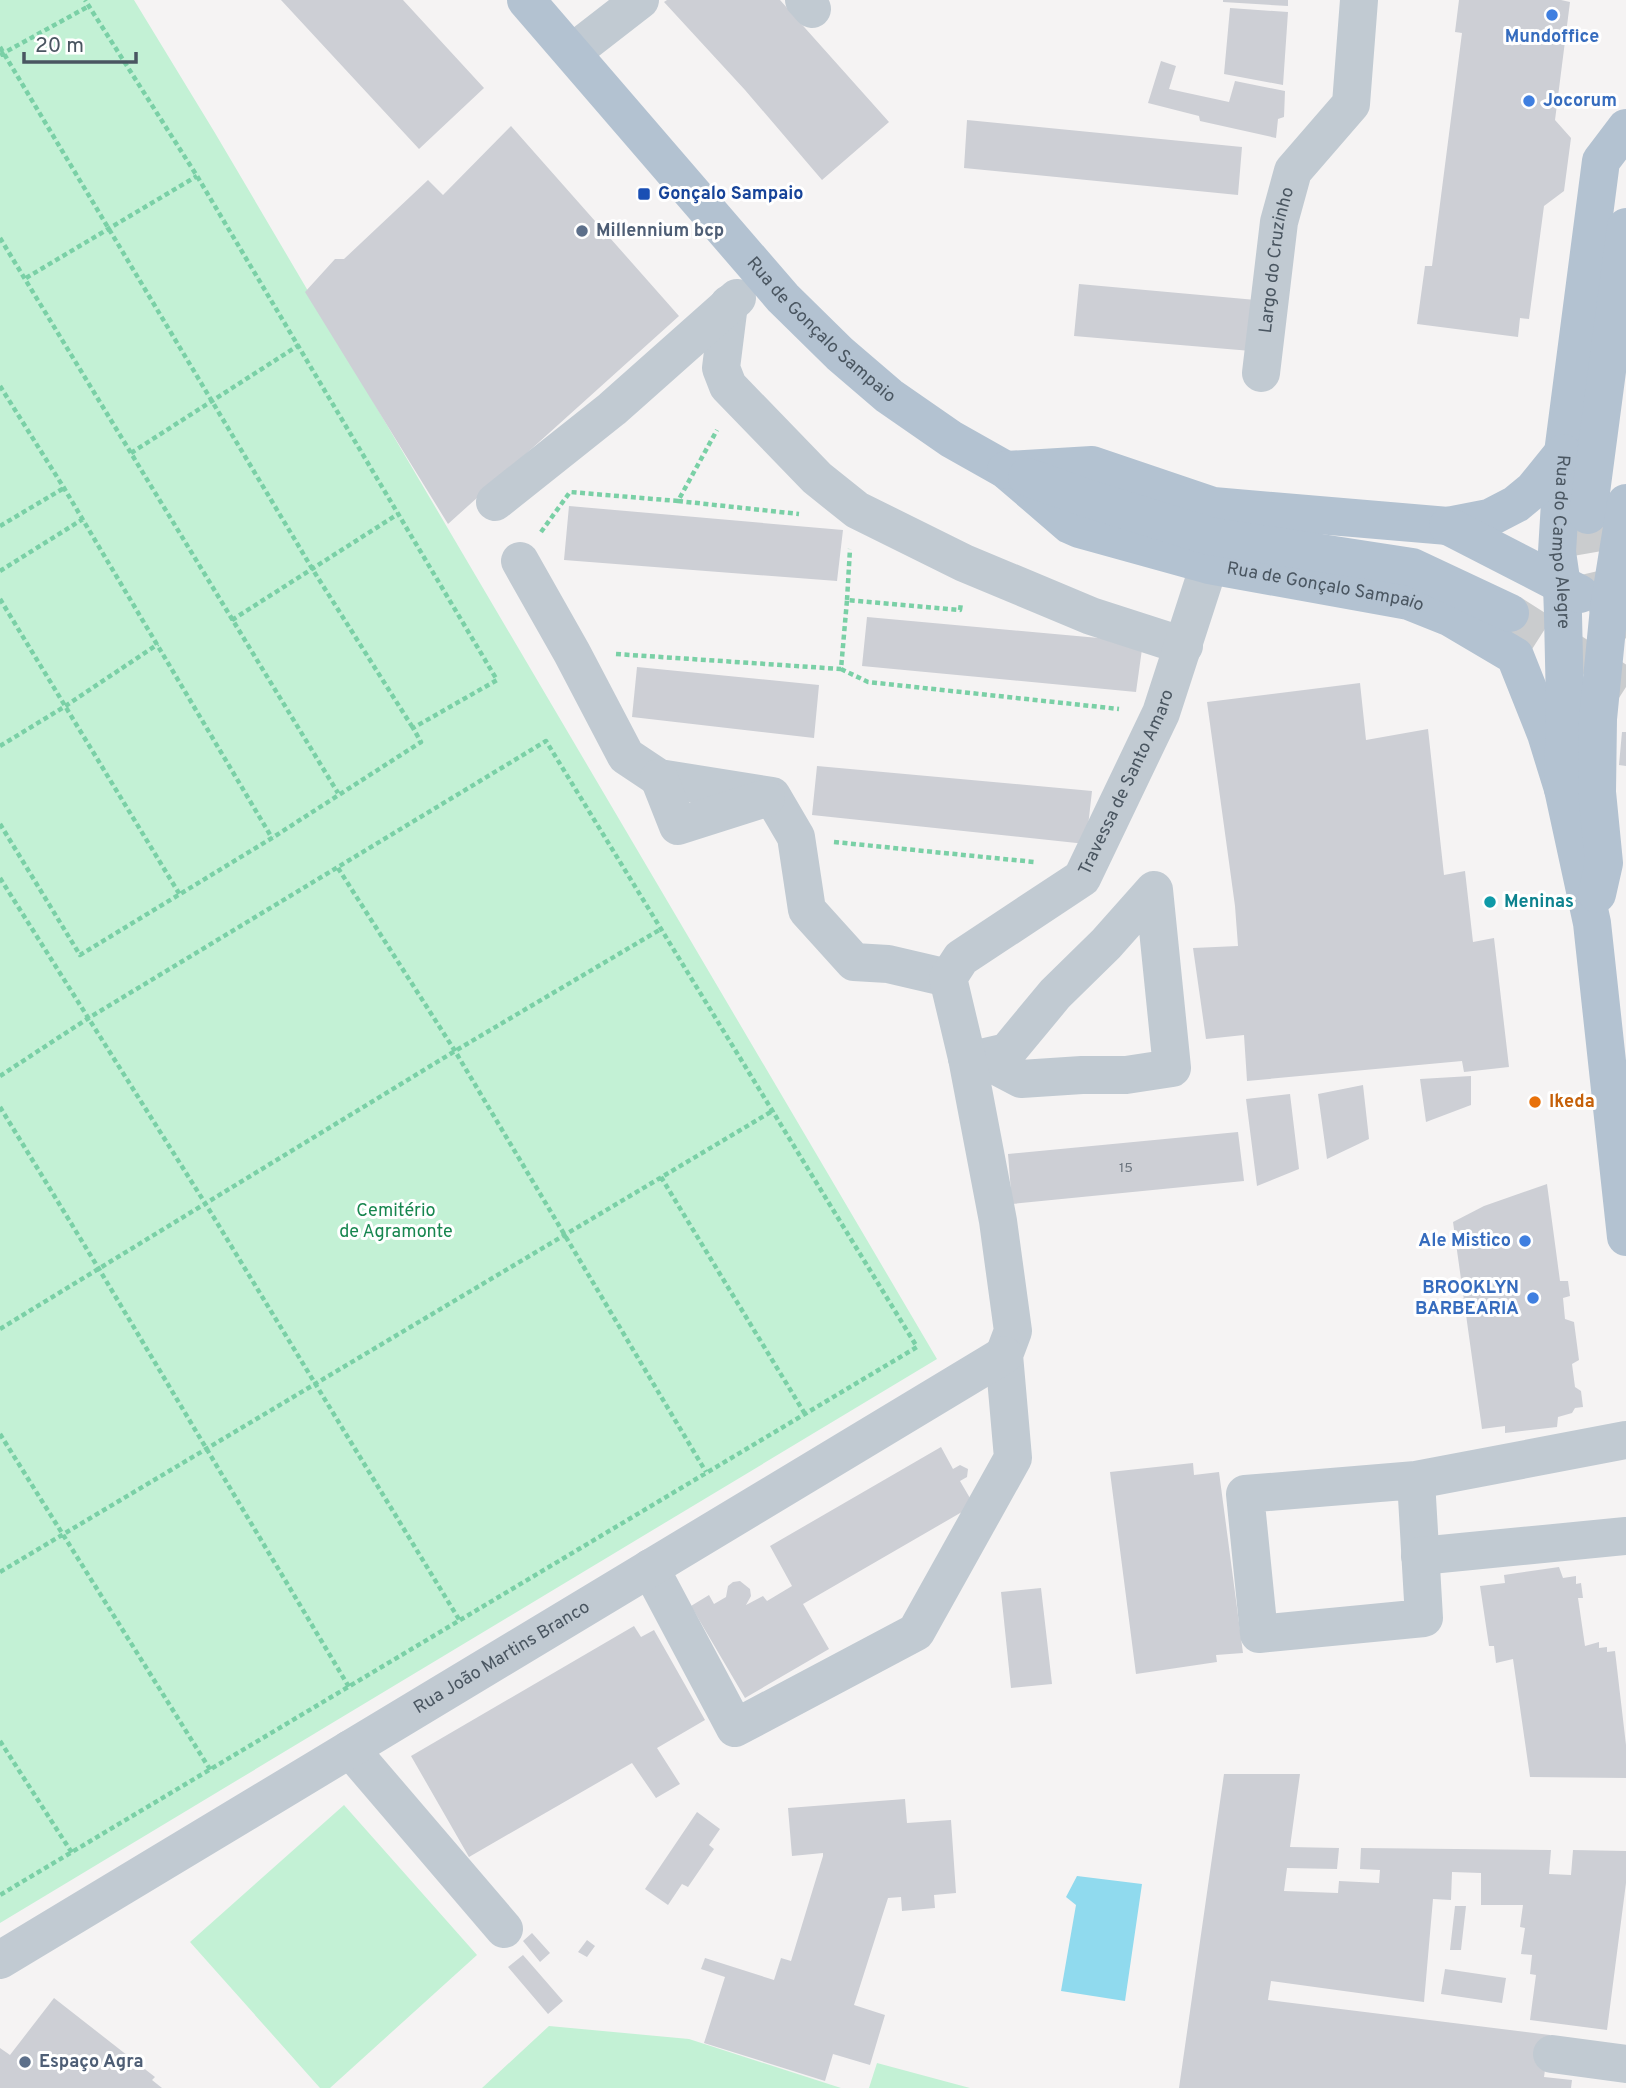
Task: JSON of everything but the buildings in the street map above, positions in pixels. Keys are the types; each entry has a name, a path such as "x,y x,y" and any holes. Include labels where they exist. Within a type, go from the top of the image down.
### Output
{"main road":[{"name":"Rua de Gonçalo Sampaio","path":"526,0 763,275 839,354 889,396 951,439 1006,470 1070,525 1209,565 1409,601 1448,617 1499,645 1515,656 1546,734 1563,789"},
{"name":"Rua do Campo Alegre","path":"1626,128 1601,161 1563,453 1557,552 1562,586 1565,705 1563,789 1592,923 1618,1106 1626,1237"},
{"path":"1588,515 1626,227"},
{"path":"1006,470 1093,465 1213,506 1448,526 1489,518 1517,504 1534,490 1563,453"},
{"path":"1006,470 1209,536 1412,567 1510,613"},
{"name":"Rua do Campo Alegre","path":"1592,923 1604,863 1597,792 1598,719 1617,611 1626,510"},
{"path":"1448,526 1562,586 1617,611"}],"street":[{"path":"573,52 640,0"},
{"name":"Largo do Cruzinho","path":"1261,373 1279,222 1293,171 1351,104 1359,0"},
{"path":"495,502 612,409 763,275"},
{"path":"729,304 721,368 728,386 817,478 857,510 964,564 1091,616 1185,646"},
{"path":"520,561 626,757 659,778 772,796 796,837 807,910 854,962 888,964 948,978 974,1058 1013,1331 1004,1354 1013,1458 916,1632 735,1728 650,1568"},
{"name":"Travessa de Santo Amaro","path":"948,978 961,958 1082,878 1161,713 1185,646 1209,565"},
{"path":"1154,890 1172,1068 1126,1075 1021,1079 974,1058 1007,1052 1055,993 1106,944 1154,890"},
{"name":"Rua João Martins Branco","path":"0,1960 1004,1354"},
{"path":"1416,1480 1424,1618 1259,1634 1245,1494 1416,1480 1626,1440"},
{"path":"1420,1556 1626,1536"},
{"path":"350,1749 504,1929"},
{"path":"1552,2054 1626,2064"}],"path":[{"path":"85,0 197,176 497,680 413,728"},
{"path":"2,54 89,6"},
{"path":"0,47 313,570 421,742 272,838 80,955 0,824"},
{"path":"26,278 197,176"},
{"path":"0,237 338,793"},
{"path":"131,453 299,345"},
{"path":"0,386 83,519 272,838"},
{"path":"678,501 736,395"},
{"path":"0,526 64,488"},
{"path":"520,561 570,492 812,515"},
{"path":"232,620 398,514"},
{"path":"0,571 83,519"},
{"path":"841,669 850,546"},
{"path":"847,600 960,610 964,564"},
{"path":"0,599 180,895"},
{"path":"0,746 158,644"},
{"path":"572,653 841,669 868,682 1161,713"},
{"path":"0,1076 87,1020 546,741 917,1347 0,1895"},
{"path":"796,837 1040,863 1087,865"},
{"path":"338,868 455,1051 706,1472"},
{"path":"0,878 87,1020 205,1203 460,1621"},
{"path":"0,1329 455,1051 661,929"},
{"path":"0,1107 349,1687"},
{"path":"0,1572 774,1110"},
{"path":"661,1177 805,1414"},
{"path":"0,1434 211,1771"},
{"path":"0,1741 72,1853"}],"green space":[{"name":"Cemitério de Agramonte","path":"0,0 134,0 937,1359 0,1923"},
{"path":"344,1805 477,1955 330,2088 320,2088 190,1942"},
{"path":"549,2026 689,2039 841,2088 482,2088"},
{"path":"877,2063 970,2088 869,2088"}],"water":[{"path":"1077,1876 1142,1884 1125,2001 1061,1991 1076,1905 1066,1897"}],"tunnel":[{"path":"1588,515 1595,562 1604,596 1617,626 1626,638"},
{"path":"1510,613 1626,687"}],"place":[{"name":"Mundoffice","path":"1552,15"},
{"name":"Jocorum","path":"1529,101"},
{"name":"Gonçalo Sampaio","path":"644,194"},
{"name":"Millennium bcp","path":"582,231"},
{"name":"Meninas","path":"1490,902"},
{"name":"Ikeda","path":"1535,1102"},
{"name":"Ale Mistico","path":"1525,1241"},
{"name":"BROOKLYN BARBEARIA","path":"1533,1298"},
{"name":"Espaço Agra","path":"25,2062"}]}
